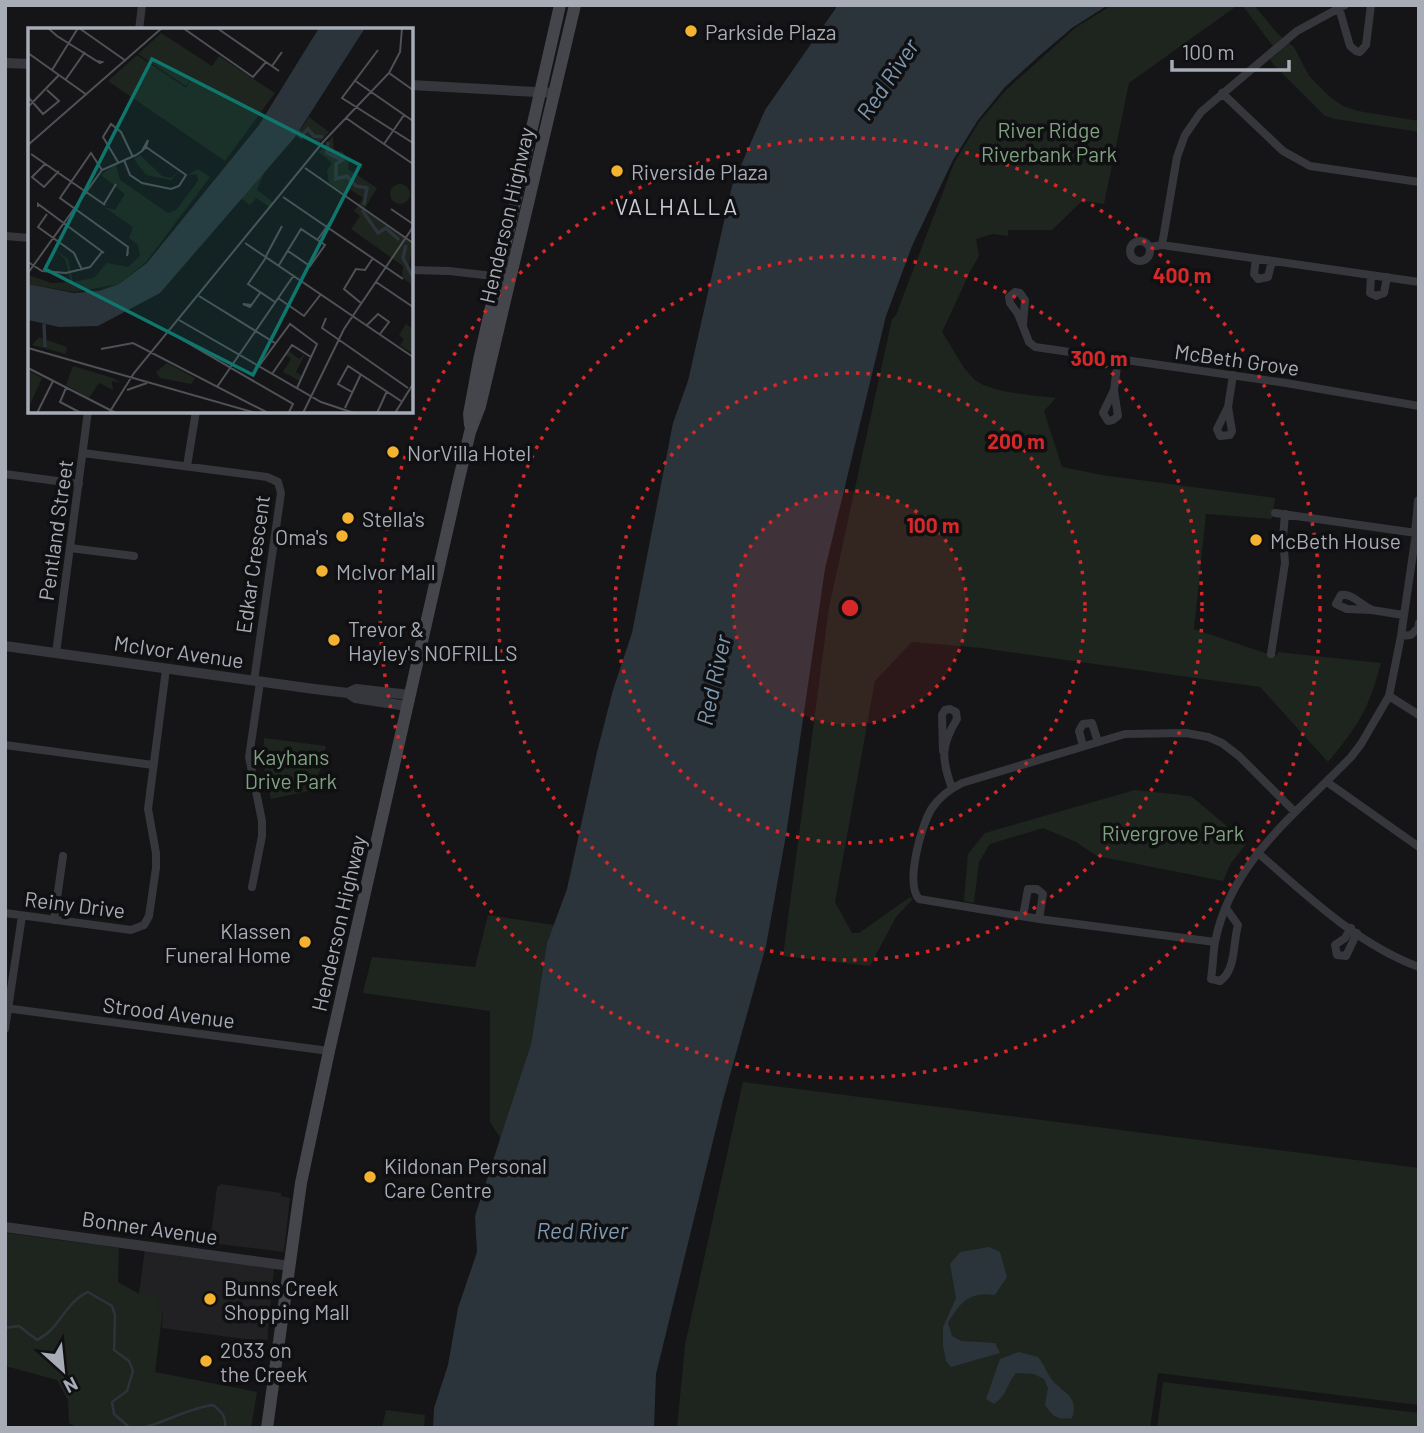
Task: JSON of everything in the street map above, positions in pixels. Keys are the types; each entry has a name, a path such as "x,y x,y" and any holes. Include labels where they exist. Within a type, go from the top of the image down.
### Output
{"main road":[{"name":"Henderson Highway","path":"470,432 469,414 497,276 560,5"},
{"name":"Henderson Highway","path":"267,1428 301,1183 329,1051 470,432 480,407 575,5"}],"street":[{"path":"139,28 142,5"},
{"path":"1162,245 1174,171 1185,135 1201,112 1297,31 1342,7 1350,46 1360,52 1366,45 1371,5"},
{"path":"5,63 28,64"},
{"path":"413,85 555,93"},
{"path":"1222,93 1283,150 1310,166 1419,182"},
{"path":"5,236 28,237"},
{"path":"1150,247 1162,245 1419,282"},
{"path":"1256,259 1254,274 1258,279 1268,277 1272,261"},
{"path":"413,270 511,279"},
{"path":"1371,275 1370,293 1376,296 1384,293 1387,277"},
{"name":"McBeth Grove","path":"1023,324 1029,342 1035,347 1233,375 1419,406"},
{"path":"1114,390 1118,359"},
{"path":"1228,407 1233,375"},
{"name":"Pentland Street","path":"56,653 88,413"},
{"path":"187,466 196,413"},
{"name":"Edkar Crescent","path":"83,453 267,477 278,482 281,488 257,681"},
{"path":"5,474 79,484"},
{"path":"1226,908 1237,925 1230,968 1227,977 1220,981 1211,979 1215,942 1226,908 1243,871 1257,852 1361,744 1389,696 1418,534 1418,504"},
{"path":"1275,513 1418,534"},
{"path":"1271,654 1285,563 1285,514"},
{"path":"70,548 134,556"},
{"path":"1410,567 1419,575"},
{"path":"1372,610 1403,615"},
{"path":"1401,636 1411,635 1419,623"},
{"name":"McIvor Avenue","path":"5,646 348,693 356,689 408,701"},
{"name":"Reiny Drive","path":"5,913 131,930 144,925 149,916 156,868 148,809 166,669"},
{"path":"252,887 262,836 262,821 249,757 257,681"},
{"path":"1389,696 1419,715"},
{"path":"1083,746 1079,731 1087,722 1094,726 1098,741"},
{"path":"1215,942 924,901 915,895 912,885 924,823 939,799 962,783 1135,732 1186,733 1208,737 1239,756 1295,812"},
{"path":"5,746 153,765"},
{"path":"943,751 953,788"},
{"path":"1327,782 1419,847"},
{"path":"1257,852 1329,914 1388,953 1419,967"},
{"path":"54,920 63,856"},
{"path":"1023,916 1028,889 1038,888 1043,894 1039,919"},
{"path":"5,1029 22,915"},
{"name":"Strood Avenue","path":"7,1008 329,1051"},
{"name":"Bonner Avenue","path":"5,1227 290,1266"}],"shaded area":[{"path":"221,1184 281,1193 281,1196 290,1198 284,1252 210,1243 217,1187"},
{"path":"145,1249 274,1268 267,1342 162,1328 163,1309 156,1308 139,1294"}],"green space":[{"name":"River Ridge Riverbank Park","path":"1112,5 1238,5 1129,83 1104,204 1082,201 1052,230 1008,230 1008,236 993,234 976,239 979,256 942,332 964,367 979,382 1011,392 1056,398 1044,411 1062,467 1102,475 1275,498 1272,519 1206,514 1194,629 1265,653 1381,663 1372,693 1355,727 1328,762 1260,687 981,648 912,642 875,681 835,902 852,933 859,933 910,897 913,899 896,917 870,966 783,956 829,607 892,319 896,315 954,163 979,122 1006,90 1075,28"},
{"path":"1242,5 1254,5 1277,33 1294,47 1309,76 1330,97 1343,106 1358,111 1419,121 1419,132 1325,116 1273,64 1270,59 1278,53"},
{"name":"Kayhans Drive Park","path":"264,738 326,746 320,771 309,791 271,799 263,763"},
{"name":"Rivergrove Park","path":"1135,790 1191,796 1247,843 1231,863 1223,881 1097,856 1076,842 1043,828 990,844 979,862 974,903 964,901 968,854 985,833"},
{"path":"488,915 554,925 547,943 531,1044 501,1139 490,1122 490,1011 363,993 372,957 475,967"},
{"path":"743,1082 1419,1168 1419,1405 1158,1373 1150,1428 677,1428 685,1345"},
{"path":"7,1233 119,1248 118,1282 139,1294 158,1297 157,1308 163,1309 155,1372 257,1392 251,1428 78,1428 69,1423 68,1400 57,1380 5,1366"},
{"path":"1163,1382 1419,1413 1419,1428 1157,1428"},
{"path":"386,1410 425,1415 424,1428 382,1428"}],"water":[{"name":"Red River","path":"838,5 1108,5 1072,28 1039,56 1005,87 978,120 953,160 912,246 886,316 825,569 786,835 766,946 723,1100 656,1374 654,1428 433,1428 434,1408 448,1365 458,1308 477,1252 475,1216 531,1044 547,943 567,889 597,752 613,690 632,633 673,423 688,381 732,186 765,110"},
{"path":"989,1247 1000,1252 1007,1277 995,1295 978,1295 966,1300 948,1323 952,1336 961,1341 995,1343 1000,1353 951,1367 946,1361 943,1346 943,1327 956,1298 950,1264 960,1252"},
{"path":"1019,1352 1038,1357 1053,1381 1072,1400 1072,1418 1059,1418 1050,1412 1045,1405 1048,1388 1044,1379 1034,1374 1016,1373 999,1400 994,1404 986,1399 1000,1359"}],"waterway":[{"path":"5,1328 19,1326 37,1340 51,1329 80,1296 88,1292 112,1306 115,1315 114,1350 129,1361 133,1371 127,1391 112,1402 114,1414 130,1428"},
{"path":"142,1428 213,1405 223,1415 225,1428"}],"place":[{"name":"Parkside Plaza","path":"691,31"},
{"name":"Riverside Plaza","path":"617,171"},
{"name":"NorVilla Hotel","path":"393,452"},
{"name":"Stella's","path":"348,518"},
{"name":"Oma's","path":"342,536"},
{"name":"McBeth House","path":"1256,540"},
{"name":"McIvor Mall","path":"322,571"},
{"name":"Trevor & Hayley's NOFRILLS","path":"334,640"},
{"name":"Klassen Funeral Home","path":"305,942"},
{"name":"Kildonan Personal Care Centre","path":"370,1177"},
{"name":"Bunns Creek Shopping Mall","path":"210,1299"},
{"name":"2033 on the Creek","path":"206,1361"}],"district":[{"name":"VALHALLA","path":"677,206"}]}
